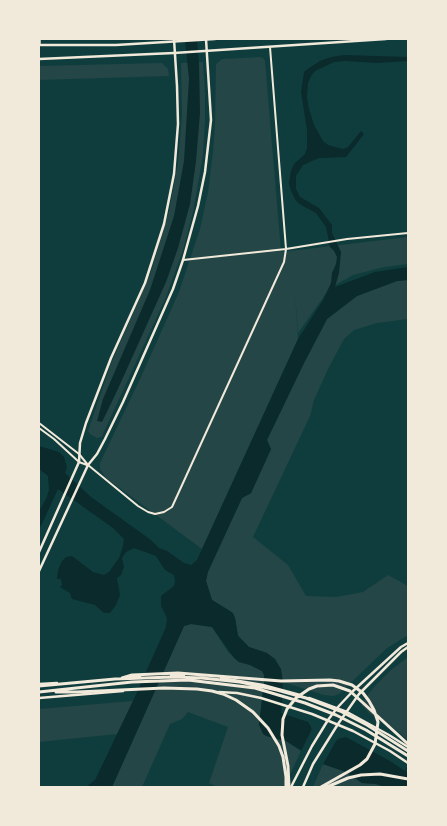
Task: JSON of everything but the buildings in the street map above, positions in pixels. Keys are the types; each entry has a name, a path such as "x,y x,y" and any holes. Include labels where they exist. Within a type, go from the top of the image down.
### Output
{"highway":[{"path":"115,679 132,675 178,673 263,680 330,680 352,685 363,693 374,710 378,722 375,744 367,759 360,765 321,787"},
{"path":"39,685 115,679 193,677 234,681 306,698 340,711 367,725 408,751"},
{"path":"40,692 132,682 182,681 255,688 305,703 336,715 366,730 408,756"},
{"path":"289,787 288,766 282,736 283,719 291,703 296,698 309,689 317,686 333,685 350,691 408,744"},
{"path":"40,692 164,688 197,689 224,694 236,700 253,712 268,728 279,746 283,757 289,787"},
{"path":"327,787 348,778 361,775 380,774 408,779"}],"main road":[{"path":"39,571 88,465 97,454 123,402 173,289 183,260 198,206 211,120 208,51 206,39"},
{"path":"40,45 116,45 174,40 216,39"},
{"path":"39,59 174,53 386,39"},
{"path":"39,552 79,462 80,443 86,423 111,358 145,283 164,224 174,174 178,124 174,40"},
{"path":"289,787 320,732 337,708 353,691 401,647 408,643"},
{"path":"303,787 313,764 359,694 401,652 408,647"},
{"path":"39,685 166,674 217,677 284,690 337,708 389,735 408,747"},
{"path":"39,698 162,689 237,693 282,703 338,724 384,748 408,763"}],"street":[{"path":"40,39 40,45"},
{"path":"39,423 79,454 88,465 138,506 155,514 164,512 172,507 284,262 286,248 270,47"},
{"path":"183,260 408,233"},
{"path":"39,428 54,439 79,462 88,465"}],"shaded area":[{"path":"185,39 197,39 199,63 200,113 196,161 190,204 178,248 166,282 102,422 97,421 103,399 150,290 174,216 184,161 189,79"},
{"path":"344,55 408,57 408,61 377,63 345,61 334,62 315,71 308,83 307,97 314,125 323,141 328,145 343,149 348,147 361,131 364,134 346,157 319,158 303,165 296,176 296,189 300,197 319,208 332,225 332,233 341,252 339,273 335,287 375,272 408,267 408,280 397,281 357,296 327,319 267,440 271,449 251,493 242,498 208,572 206,581 212,600 233,613 238,636 249,647 267,653 275,659 281,669 283,682 281,713 308,722 312,731 334,743 338,739 346,737 390,761 408,773 408,787 385,787 376,784 362,783 346,772 323,764 286,741 263,734 259,725 264,682 264,675 262,671 250,665 239,662 234,658 212,627 191,624 184,626 112,787 86,787 95,780 133,701 166,627 167,618 161,606 161,596 174,586 175,581 174,575 165,570 156,556 134,548 126,552 122,558 124,567 121,575 117,578 120,595 116,605 110,613 104,613 95,605 72,599 70,593 60,587 62,585 61,579 57,579 58,570 62,561 66,557 72,556 93,572 104,575 109,572 119,558 124,539 113,528 58,489 41,526 39,526 39,511 49,490 48,476 39,469 39,446 59,452 64,457 67,467 65,473 91,497 151,540 159,548 167,551 184,563 191,565 197,560 298,339 323,300 331,283 332,273 337,257 330,247 326,227 316,213 296,201 289,183 294,164 305,154 307,148 307,130 301,92 304,72 320,61 331,57"},
{"path":"260,57 265,61 281,252 408,237 408,264 384,267 353,275 330,288 298,333 295,293 298,339 202,549 106,478 100,469 100,463 179,292 200,229 208,192 213,152 216,64 222,59"},
{"path":"203,62 205,120 203,155 193,212 183,250 166,297 102,437 97,438 88,431 112,361 150,275 169,211 178,163 182,116 181,63"},
{"path":"162,63 168,69 169,76 39,80 39,66"},
{"path":"408,280 408,319 377,323 354,330 344,339 328,369 314,400 310,416 253,537 288,565 306,596 336,597 363,592 388,575 408,586 408,635 387,648 339,694 334,696 324,695 283,682 267,653 249,647 238,635 235,618 229,610 212,600 206,581 207,572 242,498 251,493 271,449 267,440 327,319 357,296 397,281"},
{"path":"191,624 212,627 228,652 239,662 250,665 262,671 264,675 264,682 259,725 277,739 286,741 301,751 284,787 217,787 209,783 228,727 188,712 182,719 170,724 142,787 112,787 184,626"},
{"path":"408,657 408,740 391,726 370,714 362,705 362,702 391,670"},
{"path":"133,701 117,734 39,742 39,709"},
{"path":"323,764 346,772 362,783 376,784 385,787 313,787"}],"pier":[{"path":"312,729 336,741 322,766 300,753"}],"waterway":[{"path":"405,771 408,766"}]}
